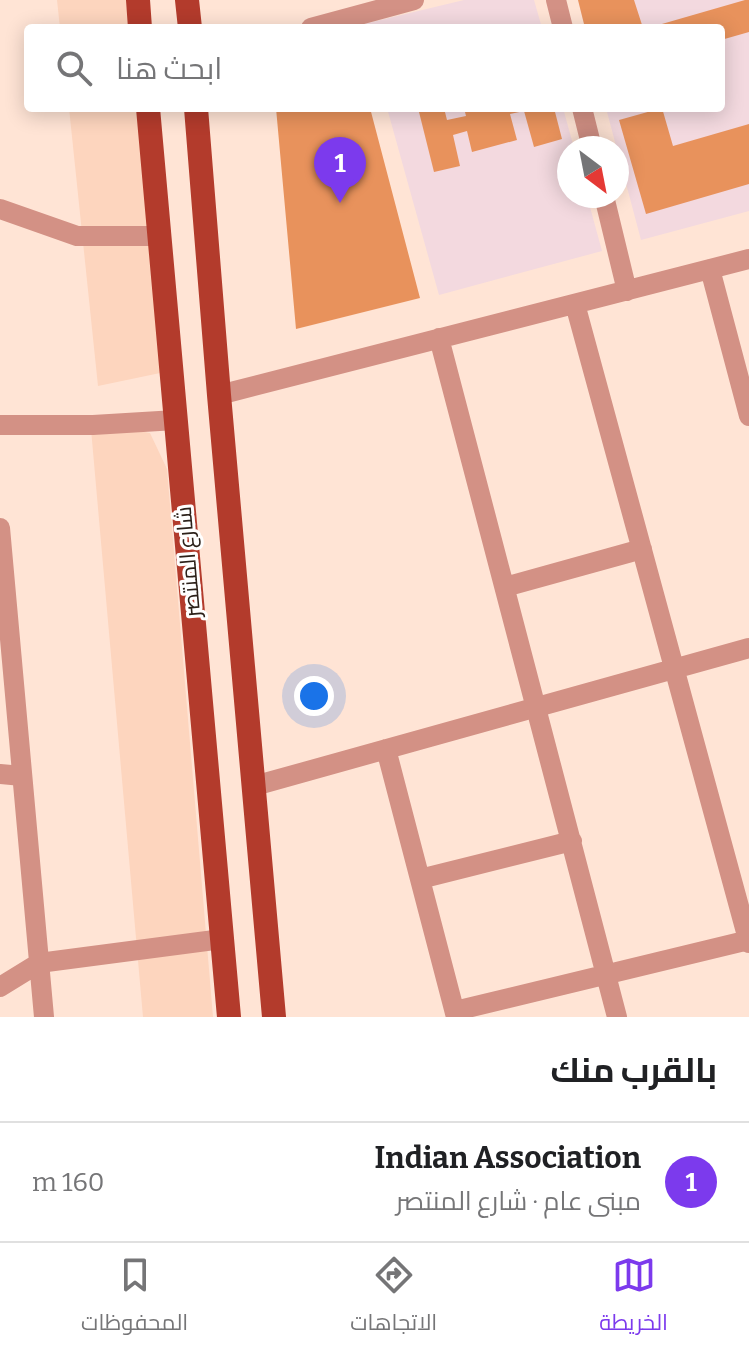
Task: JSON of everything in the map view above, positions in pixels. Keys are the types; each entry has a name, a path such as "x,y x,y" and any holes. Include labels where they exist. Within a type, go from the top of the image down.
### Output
{"main road":[{"path":"138,0 140,24"},
{"path":"187,0 190,24"},
{"name":"شارع المنتصر","path":"148,112 229,1017"},
{"name":"شارع المنتصر","path":"196,112 274,1017"}],"street":[{"path":"326,24 414,0"},
{"path":"556,0 562,24"},
{"path":"583,112 589,136"},
{"path":"607,208 627,291"},
{"path":"0,209 77,236 159,236"},
{"path":"219,395 749,259"},
{"path":"710,269 749,416"},
{"path":"386,749 456,1014 749,941 575,304"},
{"path":"439,338 617,1017"},
{"path":"0,425 93,425 176,420"},
{"path":"0,528 44,1017"},
{"path":"505,587 642,549"},
{"path":"254,786 749,648"},
{"path":"0,774 22,776"},
{"path":"420,879 572,841"},
{"path":"0,987 39,963 222,939"}],"shaded area":[{"path":"57,0 126,0 129,24 60,24"},
{"path":"464,0 534,0 541,24 364,24"},
{"path":"578,0 749,0 749,211 641,240 629,195 629,136 613,136 607,112 725,112 725,24 584,24"},
{"path":"69,112 137,112 165,372 98,386"},
{"path":"388,112 564,112 571,136 557,136 557,208 590,208 602,251 439,295"},
{"path":"125,428 150,433 167,469 213,1017 143,1017 91,429"}],"building":[{"path":"578,0 634,0 642,24 584,24"},
{"path":"749,0 749,32 725,39 725,24 662,24"},
{"path":"276,112 371,112 420,298 296,329"},
{"path":"419,112 445,112 447,120 466,116 465,112 519,112 510,114 517,140 472,152 467,131 453,135 460,166 434,172"},
{"path":"524,112 555,112 561,136 557,136 557,140 534,147"},
{"path":"648,112 663,112 673,146 749,124 749,184 646,214 629,155 629,136 624,136 619,120"}],"place":[{"name":"Indian Association","path":"340,203"}]}
